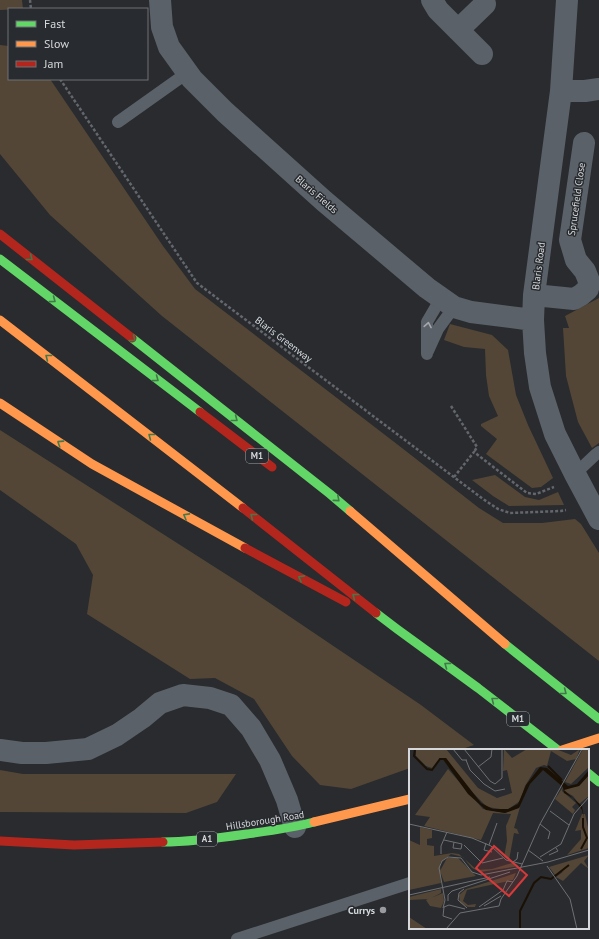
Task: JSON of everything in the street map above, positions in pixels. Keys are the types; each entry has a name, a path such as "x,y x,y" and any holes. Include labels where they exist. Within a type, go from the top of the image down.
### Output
{"highway":[{"path":"0,234 330,494 514,652"},
{"name":"M1","path":"0,259 279,472"},
{"name":"M1","path":"0,320 397,629 478,688 557,749"},
{"path":"0,403 92,464 224,537 397,629"},
{"path":"393,560 599,719"},
{"path":"565,749 599,738"},
{"path":"589,774 599,782"},
{"name":"Hillsborough Road","path":"0,841 74,845 178,842 295,827 409,799"}],"street":[{"name":"Blaris Fields","path":"160,0 162,27 169,47 187,73 225,112 324,201 427,288 447,303 471,312 533,320"},
{"path":"432,0 438,10 482,54"},
{"name":"Blaris Road","path":"567,0 561,91 534,295 533,320 535,353 540,387 555,434 599,519"},
{"path":"458,30 485,4"},
{"path":"561,91 585,91 599,89"},
{"name":"Sprucefield Close","path":"534,295 574,299 588,288 589,281 585,271 576,260 570,240 584,143"},
{"path":"0,750 22,753 46,753 88,749 117,735 142,718 160,703 183,695 210,698 231,705 251,728 270,760 287,800 295,827"}],"lane":[{"path":"118,122 187,73"},
{"path":"575,474 599,452"},
{"path":"237,939 409,883"}],"path":[{"name":"Blaris Greenway","path":"61,80 197,283 498,509 510,513 561,511 568,509"},
{"path":"450,406 477,447 454,477"},
{"path":"474,452 527,493 536,494 554,487"}],"shaded area":[{"path":"0,0 22,0 23,8 8,8 8,10 0,10"},
{"path":"0,45 8,46 8,80 51,80 163,246 195,289 479,508 503,523 542,523 575,519 581,524 599,553 599,661 162,316 50,215 0,154"},
{"path":"599,298 599,443 592,448 578,422 566,376 563,328 569,328 565,316"},
{"path":"450,324 492,335 508,350 516,395 528,425 553,478 541,487 532,488 486,454 497,439 481,426 481,424 498,416 489,396 486,375 485,349 464,347 444,340"},
{"path":"0,430 246,587 421,705 474,745 462,749 409,749 409,768 351,789 320,785 292,756 254,699 215,678 190,679 87,614 93,575 76,544 0,490"},
{"path":"495,475 525,497 539,500 558,492 564,505 509,506 472,480"},
{"path":"0,770 23,774 236,774 217,802 186,813 0,812"}],"traffic: fast":[{"path":"0,259 200,412"},
{"path":"132,338 350,511"},
{"path":"376,613 478,688 557,749"},
{"path":"505,644 599,719"},
{"path":"589,774 599,782"},
{"path":"163,842 194,841 226,837 314,822"}],"traffic: slow":[{"path":"0,320 243,508"},
{"path":"0,403 92,464 245,548"},
{"path":"350,511 505,644"},
{"path":"565,749 599,738"},
{"path":"314,822 409,799"}],"traffic: jam":[{"path":"0,234 132,338"},
{"path":"200,412 272,467"},
{"path":"243,508 376,613"},
{"path":"245,548 346,602"},
{"path":"0,841 74,845 163,842"}],"place":[{"name":"Currys","path":"383,910"}]}
